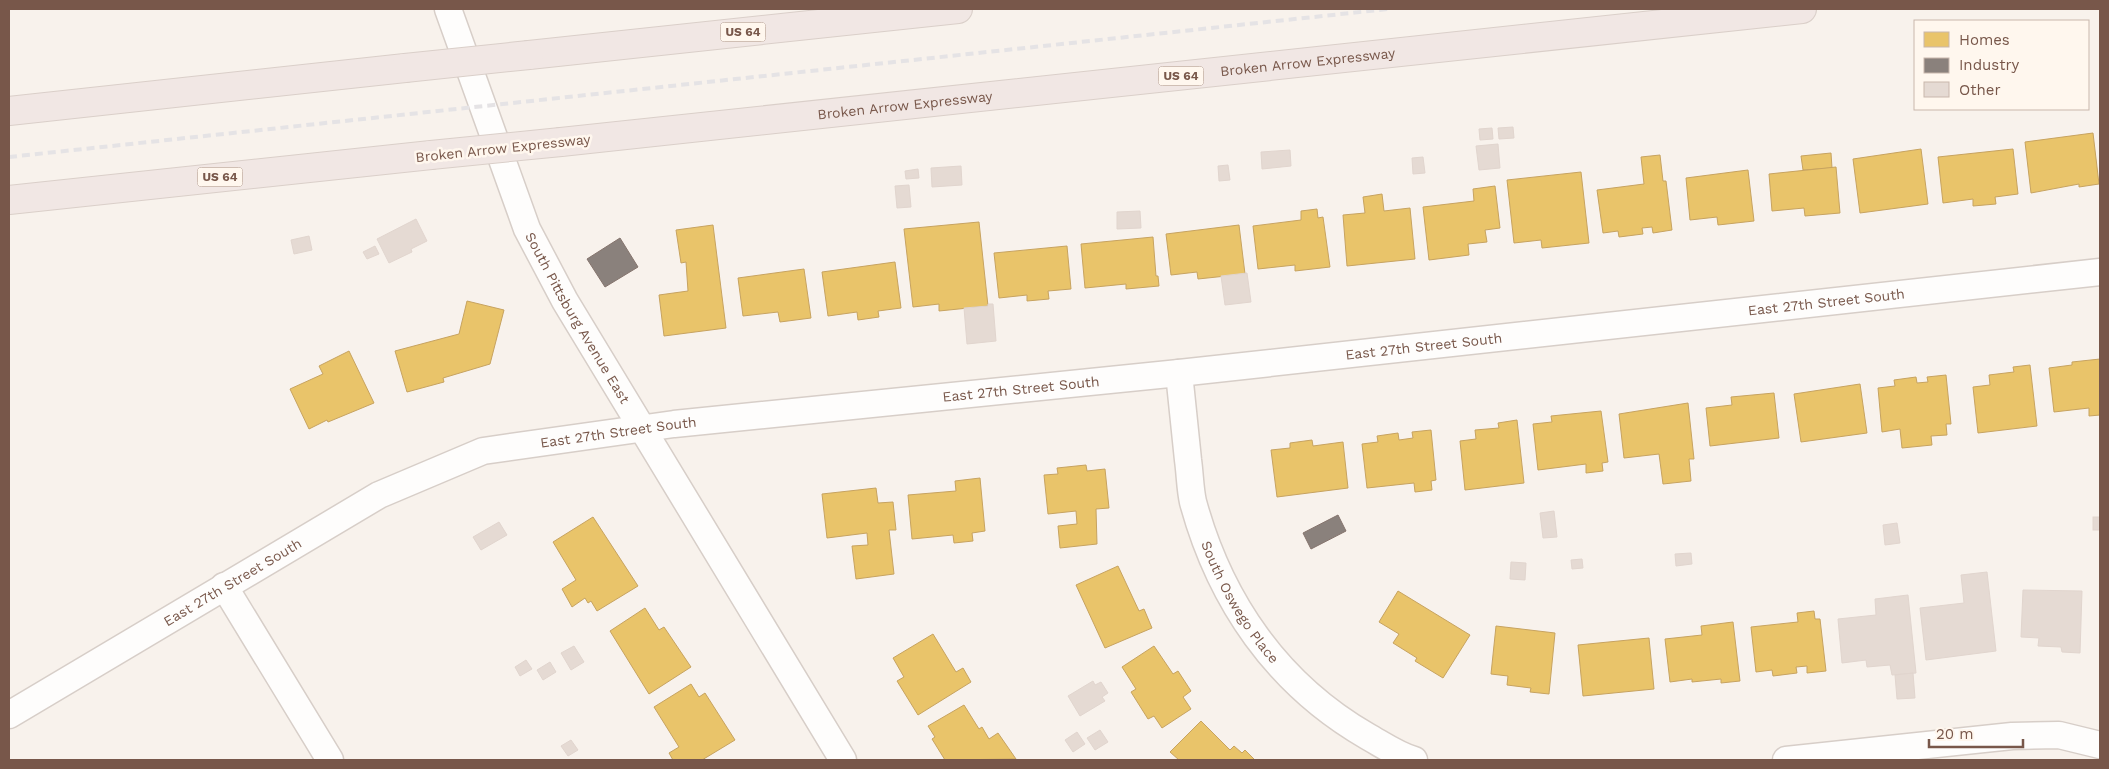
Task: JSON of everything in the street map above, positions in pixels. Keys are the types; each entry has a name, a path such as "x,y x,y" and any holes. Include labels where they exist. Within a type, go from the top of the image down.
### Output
{"highway":[{"name":"US 64","path":"9,111 958,9"},
{"name":"Broken Arrow Expressway","path":"9,200 1802,9"}],"street":[{"name":"South Pittsburg Avenue East","path":"448,9 527,229 565,301 843,760"},
{"name":"East 27th Street South","path":"9,715 379,495 484,451 642,428 1179,373 2100,272"},
{"name":"South Oswego Place","path":"1179,373 1192,500 1210,555 1236,606 1264,650 1300,687 1340,721 1400,755 1414,760"},
{"path":"224,586 330,760"},
{"path":"1786,760 2012,736 2059,735 2100,745"}],"building: Homes":[{"path":"2093,133 2099,184 2079,187 2079,184 2031,193 2025,142"},
{"path":"1921,149 1928,204 1860,213 1853,159"},
{"path":"2013,149 2018,194 1995,197 1996,204 1973,206 1973,199 1943,203 1938,157"},
{"path":"1831,153 1832,168 1803,170 1801,156"},
{"path":"1660,155 1663,181 1666,181 1672,230 1653,233 1652,227 1642,228 1643,234 1619,237 1618,231 1603,233 1597,190 1644,184 1641,157"},
{"path":"1836,167 1840,213 1805,216 1804,208 1772,211 1769,174"},
{"path":"1748,170 1754,221 1718,225 1717,217 1690,220 1686,178"},
{"path":"1581,172 1589,243 1542,248 1541,240 1514,243 1507,180"},
{"path":"1495,186 1500,228 1485,230 1487,242 1468,244 1469,255 1429,260 1423,207 1474,201 1473,189"},
{"path":"1382,194 1384,211 1410,208 1415,259 1347,266 1343,215 1365,213 1363,197"},
{"path":"1317,209 1318,218 1323,217 1330,267 1295,271 1295,265 1258,269 1253,226 1301,220 1301,211"},
{"path":"979,222 988,306 939,311 939,304 913,307 904,229"},
{"path":"713,225 726,328 664,336 659,295 688,291 686,262 681,263 676,230"},
{"path":"1239,225 1245,274 1198,279 1197,272 1171,275 1166,234"},
{"path":"1153,237 1156,276 1158,276 1159,286 1126,289 1126,284 1085,288 1081,244"},
{"path":"1067,246 1071,289 1048,291 1049,299 1027,301 1027,295 999,298 994,253"},
{"path":"895,262 901,308 878,311 879,317 858,320 857,312 828,316 822,272"},
{"path":"804,269 811,318 780,322 778,312 743,316 738,278"},
{"path":"467,301 504,310 490,364 443,378 444,382 407,392 395,351 459,334"},
{"path":"349,351 374,403 328,422 327,420 309,429 290,389 323,374 319,366"},
{"path":"2100,359 2100,415 2089,416 2089,408 2054,412 2049,368 2072,365 2072,362"},
{"path":"2030,365 2037,426 1978,433 1973,387 1990,385 1989,375 2014,372 2013,367"},
{"path":"1946,375 1951,424 1946,424 1947,435 1931,436 1932,445 1902,448 1900,429 1882,432 1878,388 1895,386 1894,380 1916,377 1917,383 1928,382 1927,377"},
{"path":"1860,384 1867,433 1801,442 1794,394"},
{"path":"1774,393 1779,438 1710,446 1706,408 1732,405 1731,397"},
{"path":"1688,403 1694,459 1689,459 1691,481 1663,484 1659,454 1624,458 1619,414"},
{"path":"1601,411 1608,462 1602,463 1603,471 1586,473 1586,464 1538,470 1533,424 1552,422 1551,416"},
{"path":"1517,420 1524,483 1465,490 1460,441 1476,439 1475,430 1499,428 1498,423"},
{"path":"1431,430 1436,480 1431,481 1432,490 1415,492 1414,483 1367,488 1362,444 1378,442 1377,436 1398,433 1399,440 1413,438 1412,432"},
{"path":"1312,440 1313,446 1343,442 1348,488 1277,497 1271,450 1290,448 1290,443"},
{"path":"1086,465 1087,471 1105,469 1109,508 1096,509 1097,544 1060,548 1058,526 1077,524 1076,511 1048,514 1044,475 1058,474 1057,468"},
{"path":"980,478 985,531 972,533 973,541 954,543 953,535 912,539 908,495 956,491 955,481"},
{"path":"876,488 878,503 893,502 896,530 889,530 894,574 856,579 852,546 868,545 867,533 827,538 822,494"},
{"path":"593,517 638,586 597,611 591,601 588,603 585,598 572,607 562,589 576,580 553,542"},
{"path":"1118,566 1139,611 1144,609 1152,628 1105,648 1076,585"},
{"path":"1398,591 1470,635 1443,678 1415,661 1417,658 1393,643 1399,634 1379,622"},
{"path":"645,608 659,630 664,627 691,667 649,694 610,631"},
{"path":"1814,611 1815,619 1820,619 1826,671 1807,673 1807,666 1796,667 1797,673 1773,676 1772,670 1756,672 1751,627 1798,622 1797,613"},
{"path":"1733,622 1740,681 1721,683 1721,679 1692,682 1692,679 1670,682 1665,639 1702,635 1701,626"},
{"path":"1496,626 1555,633 1549,694 1530,692 1531,688 1507,685 1508,676 1491,674"},
{"path":"933,634 956,672 963,668 971,682 918,715 897,681 904,677 893,658"},
{"path":"1649,638 1654,689 1583,696 1578,645"},
{"path":"1154,646 1173,674 1178,671 1191,691 1183,697 1191,709 1162,728 1154,716 1148,719 1131,692 1136,689 1122,667"},
{"path":"691,684 699,697 705,693 735,740 702,760 673,760 669,753 679,747 654,707"},
{"path":"964,705 979,729 982,727 989,739 998,733 1016,759 945,760 932,739 935,737 928,726"},
{"path":"1201,721 1230,750 1234,746 1242,753 1245,750 1255,760 1179,760 1170,752"}],"building: Industry":[{"path":"620,238 638,267 605,287 587,259"},
{"path":"1338,515 1346,531 1311,549 1303,533"}],"building: Other":[{"path":"1513,127 1514,138 1499,139 1498,128"},
{"path":"1492,128 1493,139 1480,140 1479,129"},
{"path":"1498,144 1500,168 1479,170 1476,146"},
{"path":"1290,150 1291,166 1262,169 1261,152"},
{"path":"1423,157 1425,173 1413,174 1412,158"},
{"path":"1228,165 1230,180 1219,181 1218,166"},
{"path":"961,166 962,185 932,187 931,168"},
{"path":"918,169 919,178 906,179 905,171"},
{"path":"909,185 911,207 897,208 895,186"},
{"path":"1140,211 1141,228 1117,229 1117,212"},
{"path":"416,219 427,241 411,249 412,252 389,263 377,239"},
{"path":"309,236 312,250 294,254 291,240"},
{"path":"375,246 379,254 367,259 363,252"},
{"path":"1247,273 1251,302 1225,305 1221,276"},
{"path":"988,304 993,304 996,341 967,344 964,308 988,306"},
{"path":"1554,511 1557,537 1543,538 1540,513"},
{"path":"2093,517 2100,517 2100,530 2093,530"},
{"path":"499,522 507,535 481,550 473,537"},
{"path":"1897,523 1900,543 1885,545 1883,525"},
{"path":"1691,553 1692,564 1676,566 1675,554"},
{"path":"1582,559 1583,568 1572,569 1571,560"},
{"path":"1511,562 1526,563 1525,580 1510,579"},
{"path":"1987,572 1996,651 1926,660 1920,608 1964,603 1961,575"},
{"path":"2023,590 2082,591 2080,653 2062,652 2061,647 2038,646 2039,638 2021,637"},
{"path":"1908,595 1916,673 1892,675 1890,665 1867,667 1866,660 1842,663 1838,619 1876,615 1875,599"},
{"path":"574,646 584,662 571,670 561,653"},
{"path":"526,660 532,669 520,676 515,667"},
{"path":"550,662 556,672 543,680 537,670"},
{"path":"1913,673 1915,698 1897,699 1895,675"},
{"path":"1093,681 1095,685 1101,682 1108,693 1102,697 1105,701 1080,716 1068,696"},
{"path":"1100,730 1108,742 1095,750 1087,738"},
{"path":"1077,732 1085,744 1073,752 1065,740"},
{"path":"571,740 578,750 568,756 561,746"}],"railway":[{"path":"9,157 1388,9"}]}
